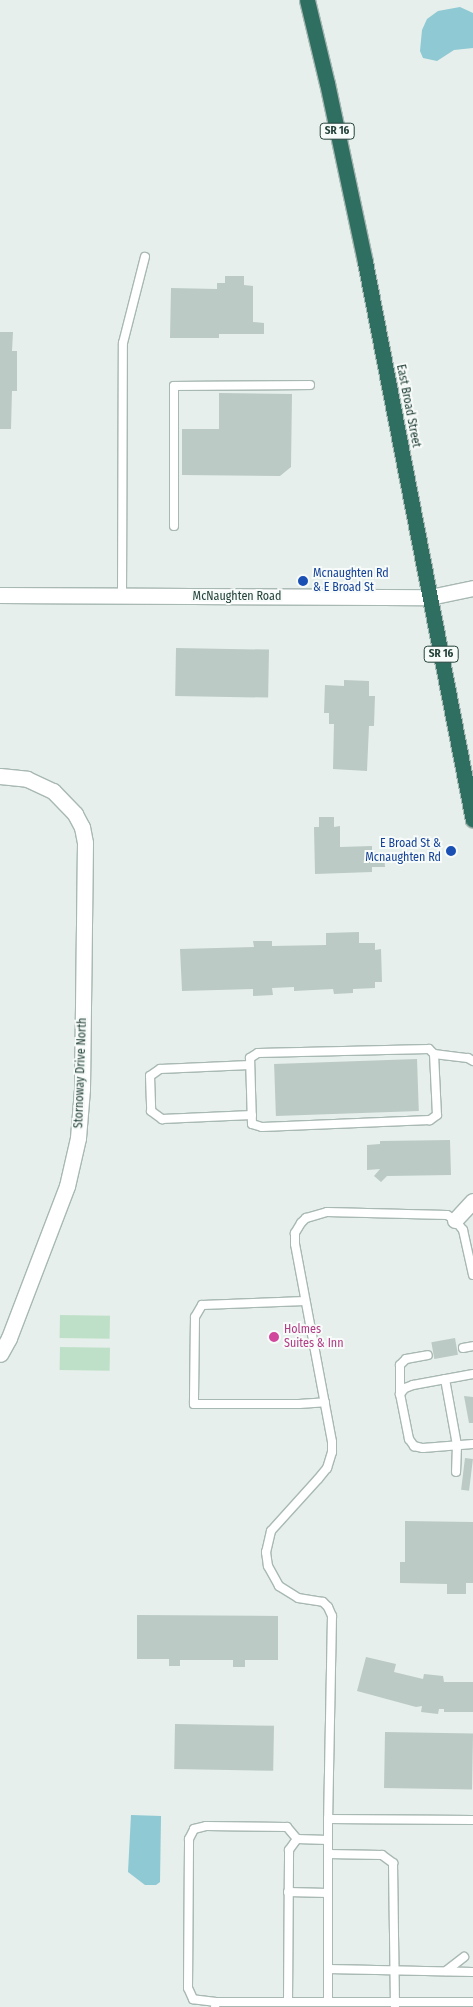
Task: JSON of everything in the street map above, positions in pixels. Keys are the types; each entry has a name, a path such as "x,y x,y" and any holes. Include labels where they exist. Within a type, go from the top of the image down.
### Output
{"highway":[{"name":"East Broad Street","path":"307,0 328,83 361,243 473,820"}],"street":[{"name":"McNaughten Road","path":"0,595 430,597 473,588"},
{"name":"Stornoway Drive North","path":"0,776 27,779 40,784 66,802 82,827 85,843 81,1112 73,1161 67,1186 9,1338 0,1354"},
{"path":"455,1220 473,1201"}],"lane":[{"path":"122,596 123,342 146,257"},
{"path":"174,526 174,386 310,385"},
{"path":"434,1054 437,1115 430,1120 262,1127 252,1124 250,1058 258,1053 396,1048 429,1049 434,1054 471,1057"},
{"path":"250,1065 160,1069 150,1076 150,1102 151,1111 162,1120 252,1115"},
{"path":"328,2002 328,1819 332,1616 328,1606 323,1602 298,1598 279,1586 268,1566 266,1552 272,1531 277,1523 327,1468 332,1442 294,1244 295,1233 306,1218 326,1212 440,1214 455,1220 466,1236 473,1275"},
{"path":"306,1300 202,1305 195,1317 194,1404 299,1404 325,1402"},
{"path":"463,1348 473,1346"},
{"path":"428,1355 406,1359 400,1365 400,1394 409,1439 414,1446 423,1448 473,1444"},
{"path":"400,1394 404,1388 412,1384 473,1374"},
{"path":"445,1379 457,1445 456,1472"},
{"path":"328,1819 473,1820"},
{"path":"328,1840 297,1839 286,1827 206,1826 194,1829 189,1839 188,1988 193,1999 215,2004 473,2002"},
{"path":"288,2002 289,1850 297,1839"},
{"path":"328,1854 382,1855 393,1863 395,2004"},
{"path":"288,1892 328,1893"},
{"path":"446,1971 464,1957"},
{"path":"328,1969 473,1972"}],"green space":[{"path":"60,1315 110,1316 110,1339 60,1338"},
{"path":"60,1347 110,1348 110,1371 60,1370"}],"water":[{"path":"460,7 473,13 473,48 454,50 437,61 423,58 420,51 422,30 427,19 438,11"},
{"path":"131,1815 161,1816 160,1882 156,1885 145,1885 128,1872"}],"building":[{"path":"225,276 244,276 244,285 253,286 253,322 264,323 264,334 219,334 219,338 170,338 171,288 217,289 217,283 225,283"},
{"path":"0,332 13,332 12,351 17,351 17,391 12,391 11,429 0,429"},
{"path":"219,393 292,394 291,467 280,476 182,475 182,429 219,429"},
{"path":"176,648 269,650 268,698 175,696"},
{"path":"344,680 369,681 369,696 375,696 374,726 369,726 367,771 333,769 334,724 329,724 329,713 324,713 325,685 344,686"},
{"path":"319,817 334,817 334,827 340,826 340,847 372,846 372,852 384,852 385,867 372,867 372,872 315,874 314,827 319,827"},
{"path":"359,932 359,943 375,943 375,950 381,949 382,982 375,982 375,988 353,989 353,993 334,994 333,989 294,991 294,987 272,988 273,995 253,996 253,989 182,991 180,949 254,947 253,941 272,941 272,946 326,945 326,933"},
{"path":"417,1059 419,1111 276,1116 274,1064"},
{"path":"450,1140 451,1175 387,1176 381,1182 374,1176 380,1169 367,1170 367,1145 380,1144 380,1141"},
{"path":"455,1338 458,1355 434,1359 431,1342"},
{"path":"464,1396 473,1397 473,1423 469,1423"},
{"path":"465,1458 473,1459 469,1491 461,1490"},
{"path":"405,1521 473,1522 473,1583 466,1583 466,1594 447,1594 447,1584 400,1583 400,1562 405,1562"},
{"path":"137,1615 278,1616 278,1660 245,1660 245,1667 233,1667 233,1660 180,1660 180,1666 169,1666 169,1659 137,1659"},
{"path":"366,1657 396,1664 394,1672 423,1679 424,1674 443,1676 444,1682 473,1682 473,1712 444,1712 444,1709 439,1709 438,1714 421,1712 422,1706 416,1707 357,1691"},
{"path":"175,1724 274,1726 273,1771 174,1769"},
{"path":"385,1732 473,1734 472,1790 384,1788"}],"place":[{"name":"Mcnaughten Rd & E Broad St","path":"303,581"},
{"name":"E Broad St & Mcnaughten Rd","path":"451,851"},
{"name":"Holmes Suites & Inn","path":"274,1337"}]}
